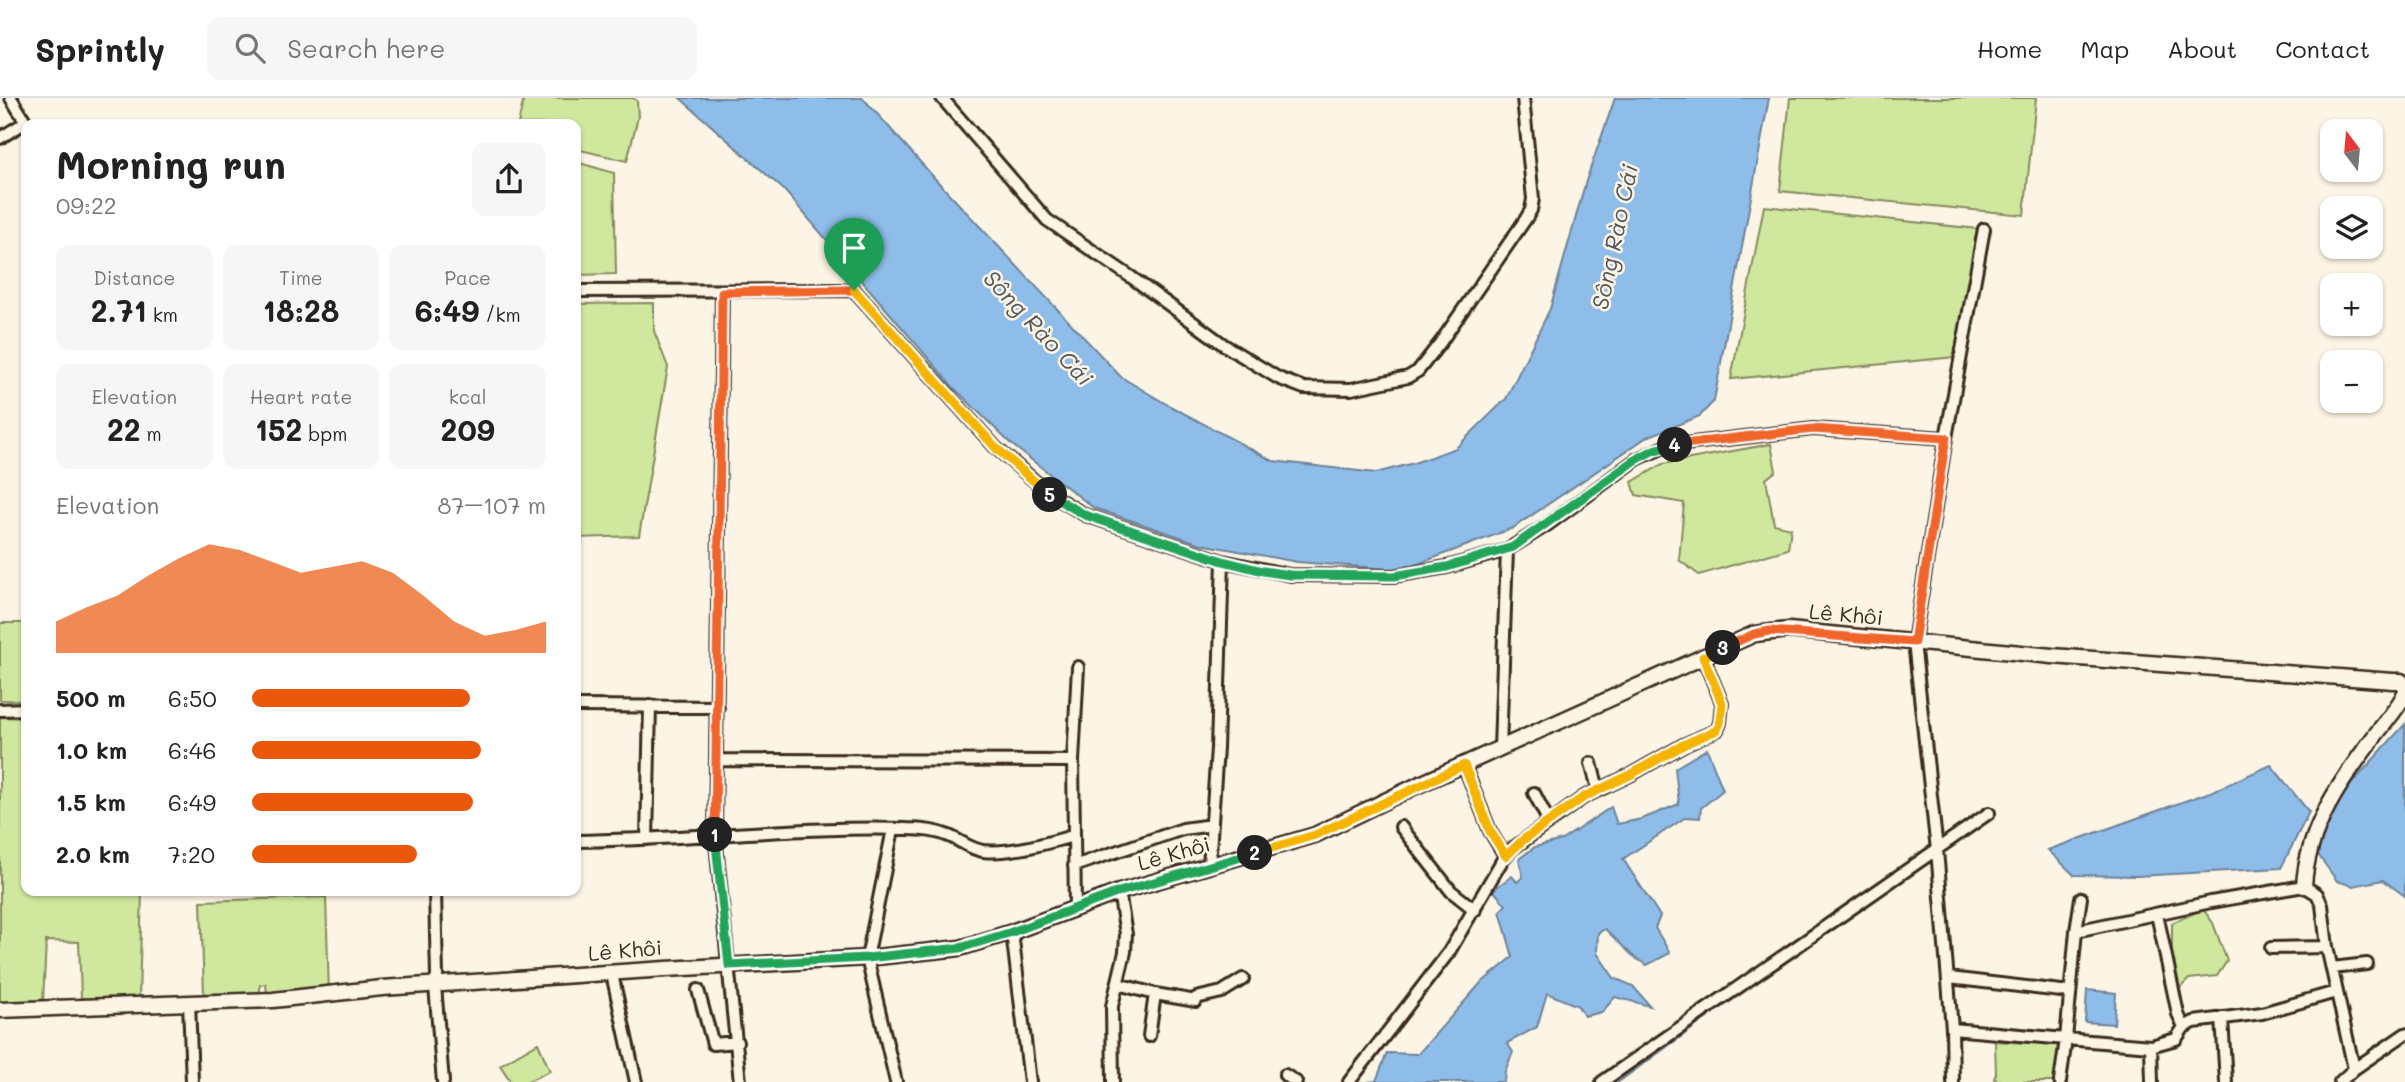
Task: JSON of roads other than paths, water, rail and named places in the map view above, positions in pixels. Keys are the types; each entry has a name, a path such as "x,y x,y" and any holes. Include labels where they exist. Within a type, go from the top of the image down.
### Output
{"street":[{"path":"11,98 24,119"},
{"path":"942,98 1031,204 1054,226 1131,277 1206,333 1278,378 1304,388 1330,390 1392,381 1418,371 1525,220 1533,204 1533,186 1523,98"},
{"path":"0,138 21,126"},
{"path":"1953,1082 1949,978 1914,642 1946,438 1984,229"},
{"path":"581,291 854,290 996,448 1050,495 1085,515 1223,561 1290,575 1394,576 1429,572 1507,550 1547,525 1637,459 1667,446 1813,429 1946,438"},
{"path":"722,292 715,834 740,1082"},
{"path":"1500,748 1507,550"},
{"path":"1209,866 1223,561"},
{"name":"Lê Khôi","path":"0,1010 273,1000 729,965 867,958 960,948 1012,932 1119,892 1315,835 1754,634 1770,631 2052,656 2401,681 2405,686"},
{"path":"1349,1082 1439,967 1506,856 1549,822 1598,789 1717,730 1722,703 1703,657"},
{"path":"1075,908 1073,761 1077,667"},
{"path":"2304,886 2305,862 2328,802 2405,693"},
{"path":"581,706 718,707"},
{"path":"647,839 650,706"},
{"path":"0,710 21,709"},
{"path":"717,760 1073,761"},
{"path":"1591,763 1598,789"},
{"path":"1464,765 1490,831 1506,856"},
{"path":"1534,793 1549,822"},
{"path":"1602,1082 1989,813"},
{"path":"1074,866 1182,829 1212,825"},
{"path":"1401,827 1451,891 1475,910"},
{"path":"581,841 910,828 947,835 983,851 1037,846 1073,836"},
{"path":"893,829 867,958 896,1082"},
{"path":"2076,931 2304,886 2319,897 2336,992 2354,1069"},
{"path":"1113,1082 1111,1018 1125,952 1126,934 1119,892"},
{"path":"435,896 435,986 443,1082"},
{"path":"2060,1082 2081,898"},
{"path":"2157,914 2178,1014 2184,1027"},
{"path":"1012,932 1030,1082"},
{"path":"2271,948 2327,947"},
{"path":"2332,968 2367,964"},
{"path":"612,974 636,1082"},
{"path":"1949,978 2070,992"},
{"path":"1118,984 1155,994 1196,999 1222,992 1243,979"},
{"path":"698,990 713,1044 737,1042"},
{"path":"1952,1029 2151,1046 2176,1039 2184,1027 2194,1022 2272,1011 2336,992"},
{"path":"1149,1036 1155,994"},
{"path":"189,1002 191,1082"},
{"path":"2222,1018 2226,1082"},
{"path":"2340,1082 2354,1069 2405,1034"},
{"path":"2151,1046 2152,1082"},
{"path":"1285,1075 1296,1082"}],"water":[{"name":"Sông Rào Cái","path":"680,98 863,98 1121,377 1273,461 1376,473 1456,448 1506,399 1550,309 1586,181 1615,98 1769,98 1714,401 1700,416 1647,437 1513,528 1402,570 1297,562 1201,544 1094,508 1011,444 953,387 784,190"},
{"path":"2405,724 2405,896 2383,880 2353,886 2337,881 2319,856 2319,840 2335,802"},
{"path":"1707,749 1723,790 1701,808 1700,818 1686,817 1623,859 1660,916 1655,928 1670,953 1647,965 1635,958 1605,929 1598,933 1597,953 1614,978 1633,986 1650,1006 1615,997 1602,1012 1584,1016 1578,1006 1547,993 1537,1027 1507,1043 1513,1052 1505,1071 1504,1082 1367,1082 1376,1081 1387,1053 1418,1054 1480,984 1513,957 1500,911 1506,905 1493,890 1512,876 1517,882 1523,877 1519,859 1535,847 1562,840 1611,807 1617,824 1642,819 1679,804 1675,768"},
{"path":"2271,765 2309,812 2281,868 2137,876 2074,875 2048,850 2213,791"},
{"path":"2087,990 2116,993 2114,1024 2085,1022"}],"waterway":[{"path":"1618,1082 1766,975"}]}
